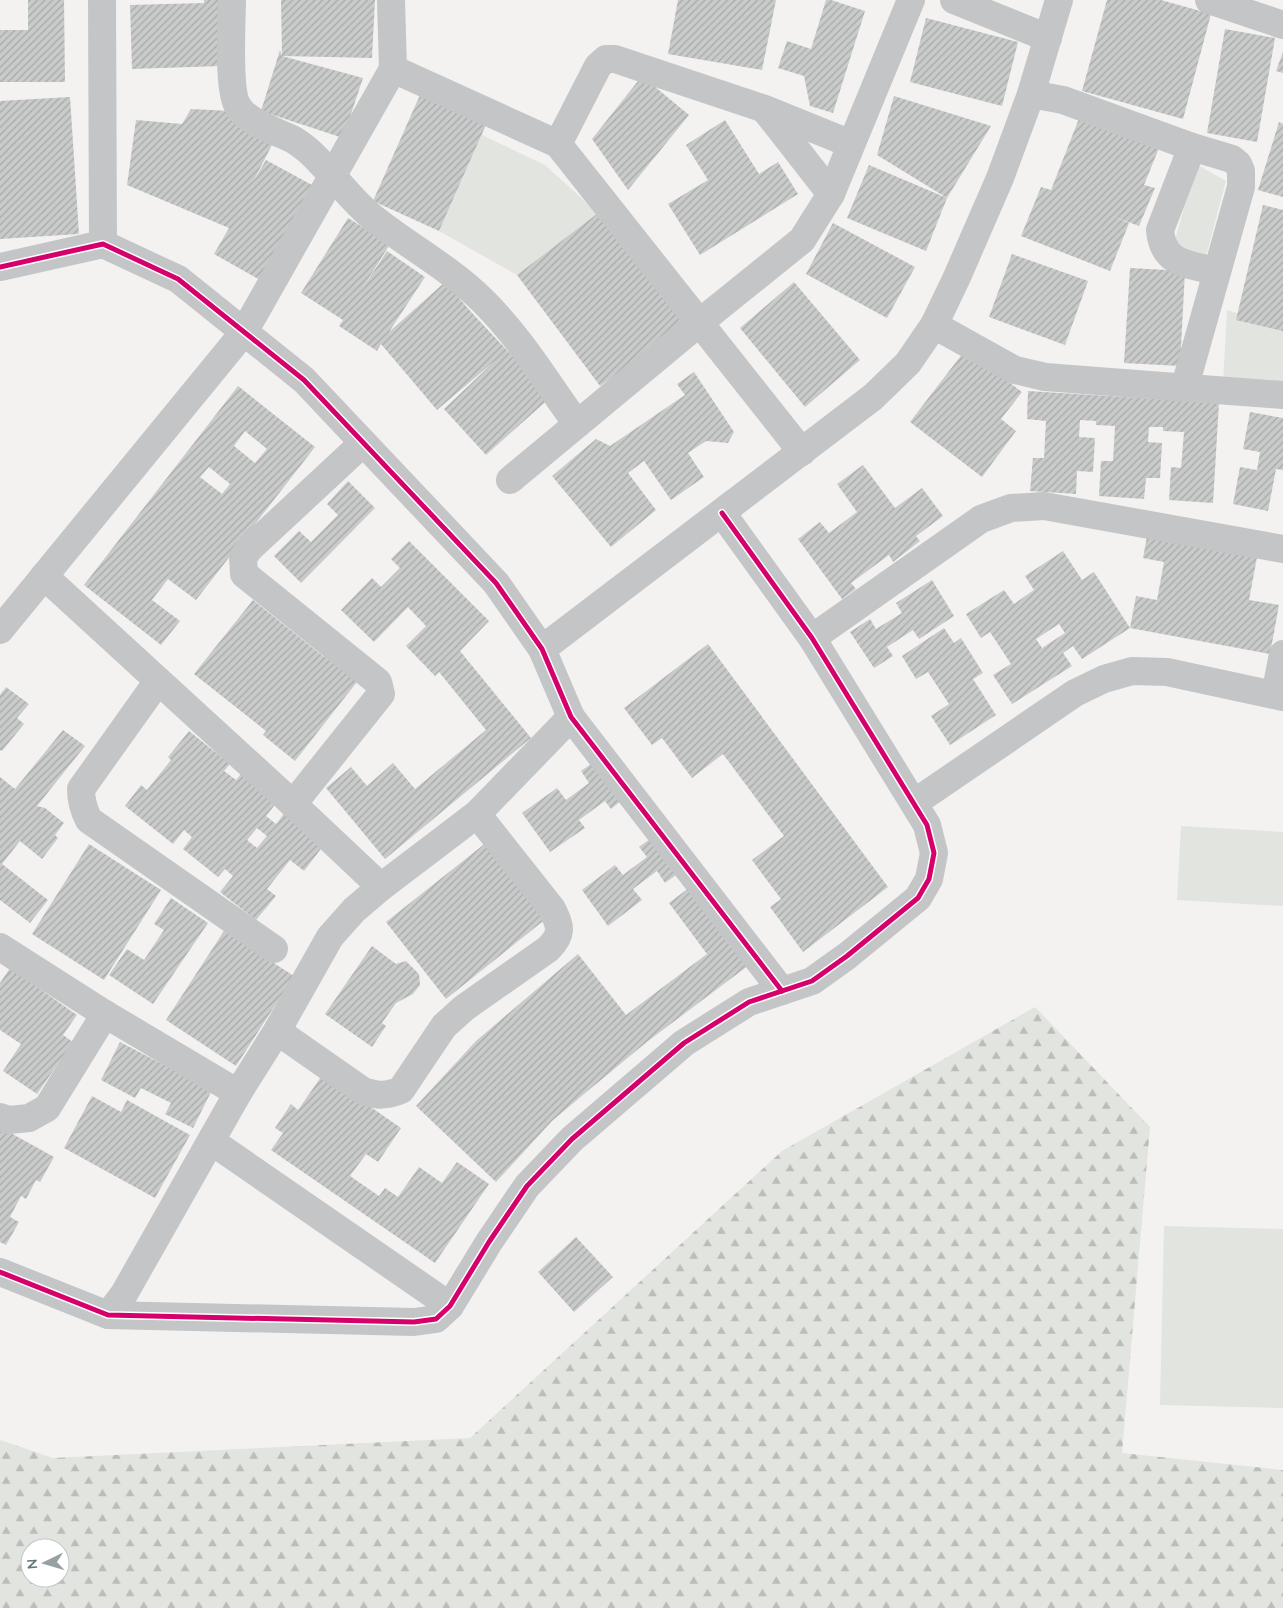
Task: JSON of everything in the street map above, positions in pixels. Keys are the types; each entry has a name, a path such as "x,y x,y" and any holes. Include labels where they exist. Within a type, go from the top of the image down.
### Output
{"street":[{"path":"102,0 103,244"},
{"path":"232,0 232,82 233,95 238,108 247,117 296,142 313,155 352,199 372,217 458,279 483,301 508,327 577,424"},
{"path":"0,630 244,332 394,69 391,0"},
{"path":"510,480 802,240 831,194 911,0"},
{"path":"954,0 1048,38"},
{"path":"542,648 873,397 908,363 934,325 1000,178 1031,94 1059,0"},
{"path":"1209,0 1283,25"},
{"path":"558,144 598,66 606,59 615,59 765,110 851,144"},
{"path":"394,69 558,144 802,452"},
{"path":"1031,94 1062,100 1192,147 1232,159 1242,171 1241,187 1185,386"},
{"path":"765,110 831,194"},
{"path":"1192,147 1160,230 1161,240 1164,249 1179,262 1216,271"},
{"path":"0,267 103,244 178,279 304,380 496,583 542,648 571,717 782,991"},
{"path":"934,325 1015,370 1045,377 1185,386 1283,395"},
{"path":"293,804 381,694 378,682 244,574 243,557 250,548 363,443"},
{"path":"812,638 981,519 1011,508 1044,506 1283,549"},
{"path":"0,1272 108,1315 414,1322 436,1319 450,1306 489,1242 527,1186 572,1140 684,1043 749,1002 812,981 847,956 918,898 929,879 934,852 927,825 812,638 722,513"},
{"path":"44,576 381,887"},
{"path":"914,803 1075,694 1104,679 1132,671 1167,672 1279,696 1283,654"},
{"path":"158,681 81,789 83,810 89,820 274,949"},
{"path":"108,1315 124,1294 238,1093 277,1031 330,937 354,910 381,887 477,814 571,717"},
{"path":"277,1031 363,1091 376,1096 390,1095 401,1090 444,1026 464,1008 556,941 560,932 558,920 552,909 477,814"},
{"path":"0,947 105,1014 238,1093"},
{"path":"0,1117 9,1120 29,1118 48,1108 105,1014"},
{"path":"211,1141 450,1306"}],"green space":[{"path":"482,135 545,165 598,213 517,275 439,231"},
{"path":"1196,164 1226,181 1205,260 1174,244"},
{"path":"1227,310 1283,328 1283,387 1223,383"},
{"path":"1181,826 1283,832 1283,906 1177,900"},
{"path":"1035,1007 1150,1127 1122,1453 1283,1470 1283,1608 0,1608 0,1440 53,1458 470,1438 782,1151"},
{"path":"1164,1226 1283,1229 1283,1408 1160,1405"}],"building":[{"path":"28,0 64,0 65,82 0,82 0,30 28,30"},
{"path":"204,0 220,0 221,66 132,69 130,5 204,3"},
{"path":"281,0 375,0 372,58 282,56"},
{"path":"678,0 776,0 762,70 668,54"},
{"path":"826,0 865,11 833,113 810,106 804,76 778,68 787,41 811,49"},
{"path":"1107,0 1161,0 1211,14 1183,119 1082,91"},
{"path":"926,18 1018,42 1002,106 910,82"},
{"path":"1225,29 1275,38 1257,142 1207,133"},
{"path":"280,50 282,56 363,78 343,138 261,111"},
{"path":"1283,52 1283,73 1276,71"},
{"path":"642,76 689,115 628,190 592,139"},
{"path":"420,95 486,125 439,231 373,201"},
{"path":"894,96 991,126 947,198 877,155"},
{"path":"70,97 79,234 0,239 0,101"},
{"path":"191,109 231,111 275,139 252,184 266,160 312,185 260,280 214,254 229,228 127,185 136,120 182,124"},
{"path":"1080,116 1159,148 1144,185 1155,188 1139,226 1112,216 1129,223 1110,271 1021,236 1041,187 1051,190"},
{"path":"725,120 759,174 778,162 798,194 700,255 668,204 708,180 686,145"},
{"path":"1279,122 1283,124 1283,197 1258,190"},
{"path":"869,165 947,198 926,251 847,218"},
{"path":"1263,205 1283,210 1283,331 1236,320"},
{"path":"598,213 686,325 600,386 517,275"},
{"path":"348,218 390,244 359,294 387,251 425,277 389,332 445,282 551,397 486,455 444,409 497,359 437,410 381,344 377,351 339,326 343,320 301,293"},
{"path":"833,223 915,267 887,318 806,274"},
{"path":"1012,254 1088,281 1065,345 989,317"},
{"path":"1130,268 1185,271 1180,366 1124,363"},
{"path":"794,282 860,360 805,407 740,328"},
{"path":"966,349 1022,392 1001,419 1016,431 982,477 910,422"},
{"path":"694,372 734,432 728,443 706,441 688,453 704,477 671,500 644,461 628,473 656,510 611,547 552,476 596,439 610,446 685,395 677,384"},
{"path":"238,386 315,447 196,600 168,579 152,600 180,621 161,645 84,585","holes":["245,431 267,449 255,463 234,446","209,467 230,484 222,494 200,477"]},
{"path":"1028,391 1219,403 1213,503 1169,500 1171,467 1181,468 1184,432 1163,431 1163,427 1149,427 1148,442 1162,443 1160,478 1146,478 1144,499 1099,496 1101,461 1113,461 1115,426 1096,425 1096,421 1080,420 1079,437 1095,438 1093,472 1077,471 1076,494 1030,491 1033,458 1044,458 1046,421 1027,419"},
{"path":"1250,412 1283,418 1283,470 1276,469 1268,511 1233,504 1240,467 1257,470 1260,452 1243,449"},
{"path":"863,465 895,508 922,488 943,516 916,536 920,541 893,562 889,555 851,583 856,589 842,599 798,539 820,522 829,533 857,512 837,484"},
{"path":"348,481 375,508 301,583 274,556 299,531 311,542 338,515 327,504"},
{"path":"1148,531 1258,552 1249,600 1279,605 1270,654 1130,628 1136,596 1157,600 1164,562 1143,558"},
{"path":"409,541 489,621 460,651 531,738 385,859 326,788 351,767 367,786 393,763 415,789 486,730 439,672 435,676 406,646 426,626 408,607 374,642 341,610 372,578 381,587 400,568 391,559"},
{"path":"1063,551 1082,580 1094,572 1130,628 1082,659 1073,646 1063,653 1072,666 1012,704 993,675 1011,664 990,632 981,638 966,614 1004,590 1014,604 1034,590 1025,576","holes":["1059,624 1065,633 1042,648 1036,639"]},
{"path":"932,580 954,616 919,639 913,630 887,647 893,656 874,668 850,632 870,619 876,629 902,613 896,603"},
{"path":"253,600 324,657 327,652 360,678 295,761 263,735 266,731 194,674"},
{"path":"944,628 954,643 961,638 983,673 973,679 996,715 950,745 931,716 949,704 928,672 916,679 902,656"},
{"path":"708,644 888,887 803,952 770,907 781,899 752,860 784,836 723,754 692,778 662,738 652,745 624,708"},
{"path":"6,687 29,704 17,718 24,724 2,751 0,750 0,695"},
{"path":"63,730 85,746 37,806 45,808 64,823 55,835 58,838 42,859 20,841 2,864 48,900 30,923 0,900 0,777 15,789"},
{"path":"189,731 230,764 224,771 236,780 241,774 277,802 266,816 276,824 287,810 327,841 304,871 290,860 267,889 276,896 256,920 220,892 233,876 225,869 218,877 183,849 192,837 184,830 173,844 125,806 141,785 147,790 171,760 168,757","holes":["257,828 267,836 257,848 247,840"]},
{"path":"598,759 626,797 611,809 605,801 579,820 585,828 550,852 522,813 557,788 566,800 589,783 581,771"},
{"path":"657,834 683,870 665,883 657,871 633,889 642,900 608,926 582,890 615,865 623,875 647,857 639,847"},
{"path":"492,838 552,914 446,999 386,922"},
{"path":"89,844 161,890 104,980 32,934"},
{"path":"694,884 753,962 648,1041 552,1121 496,1182 416,1106 476,1041 578,954 626,1015 707,954 669,903"},
{"path":"171,898 208,923 153,1004 109,975 127,949 144,960 164,930 154,924"},
{"path":"224,931 294,976 236,1066 166,1020"},
{"path":"372,946 396,964 406,961 419,974 420,985 413,994 396,1003 382,1023 386,1026 372,1047 325,1014"},
{"path":"10,968 77,1015 63,1035 73,1042 37,1094 3,1071 21,1044 0,1030 0,983"},
{"path":"120,1042 212,1090 193,1128 165,1114 171,1103 141,1088 135,1098 101,1080"},
{"path":"323,1074 401,1128 378,1162 366,1154 350,1176 379,1196 385,1188 398,1197 419,1167 442,1183 457,1162 489,1184 435,1263 271,1150 283,1133 275,1128 291,1104 298,1110"},
{"path":"92,1096 121,1112 127,1100 190,1135 155,1198 64,1148"},
{"path":"0,1127 54,1157 40,1182 36,1180 26,1199 21,1196 10,1217 19,1222 6,1245 0,1242"},
{"path":"576,1237 613,1277 574,1312 538,1272"}],"cycle path":[{"path":"0,267 103,244 178,279 304,380 496,583 542,649 571,717 782,991"},
{"path":"0,1272 108,1315 414,1322 436,1319 450,1306 489,1242 527,1186 572,1139 684,1043 749,1002 812,981 847,956 918,898 929,879 934,853 927,825 812,638 722,513"}]}
